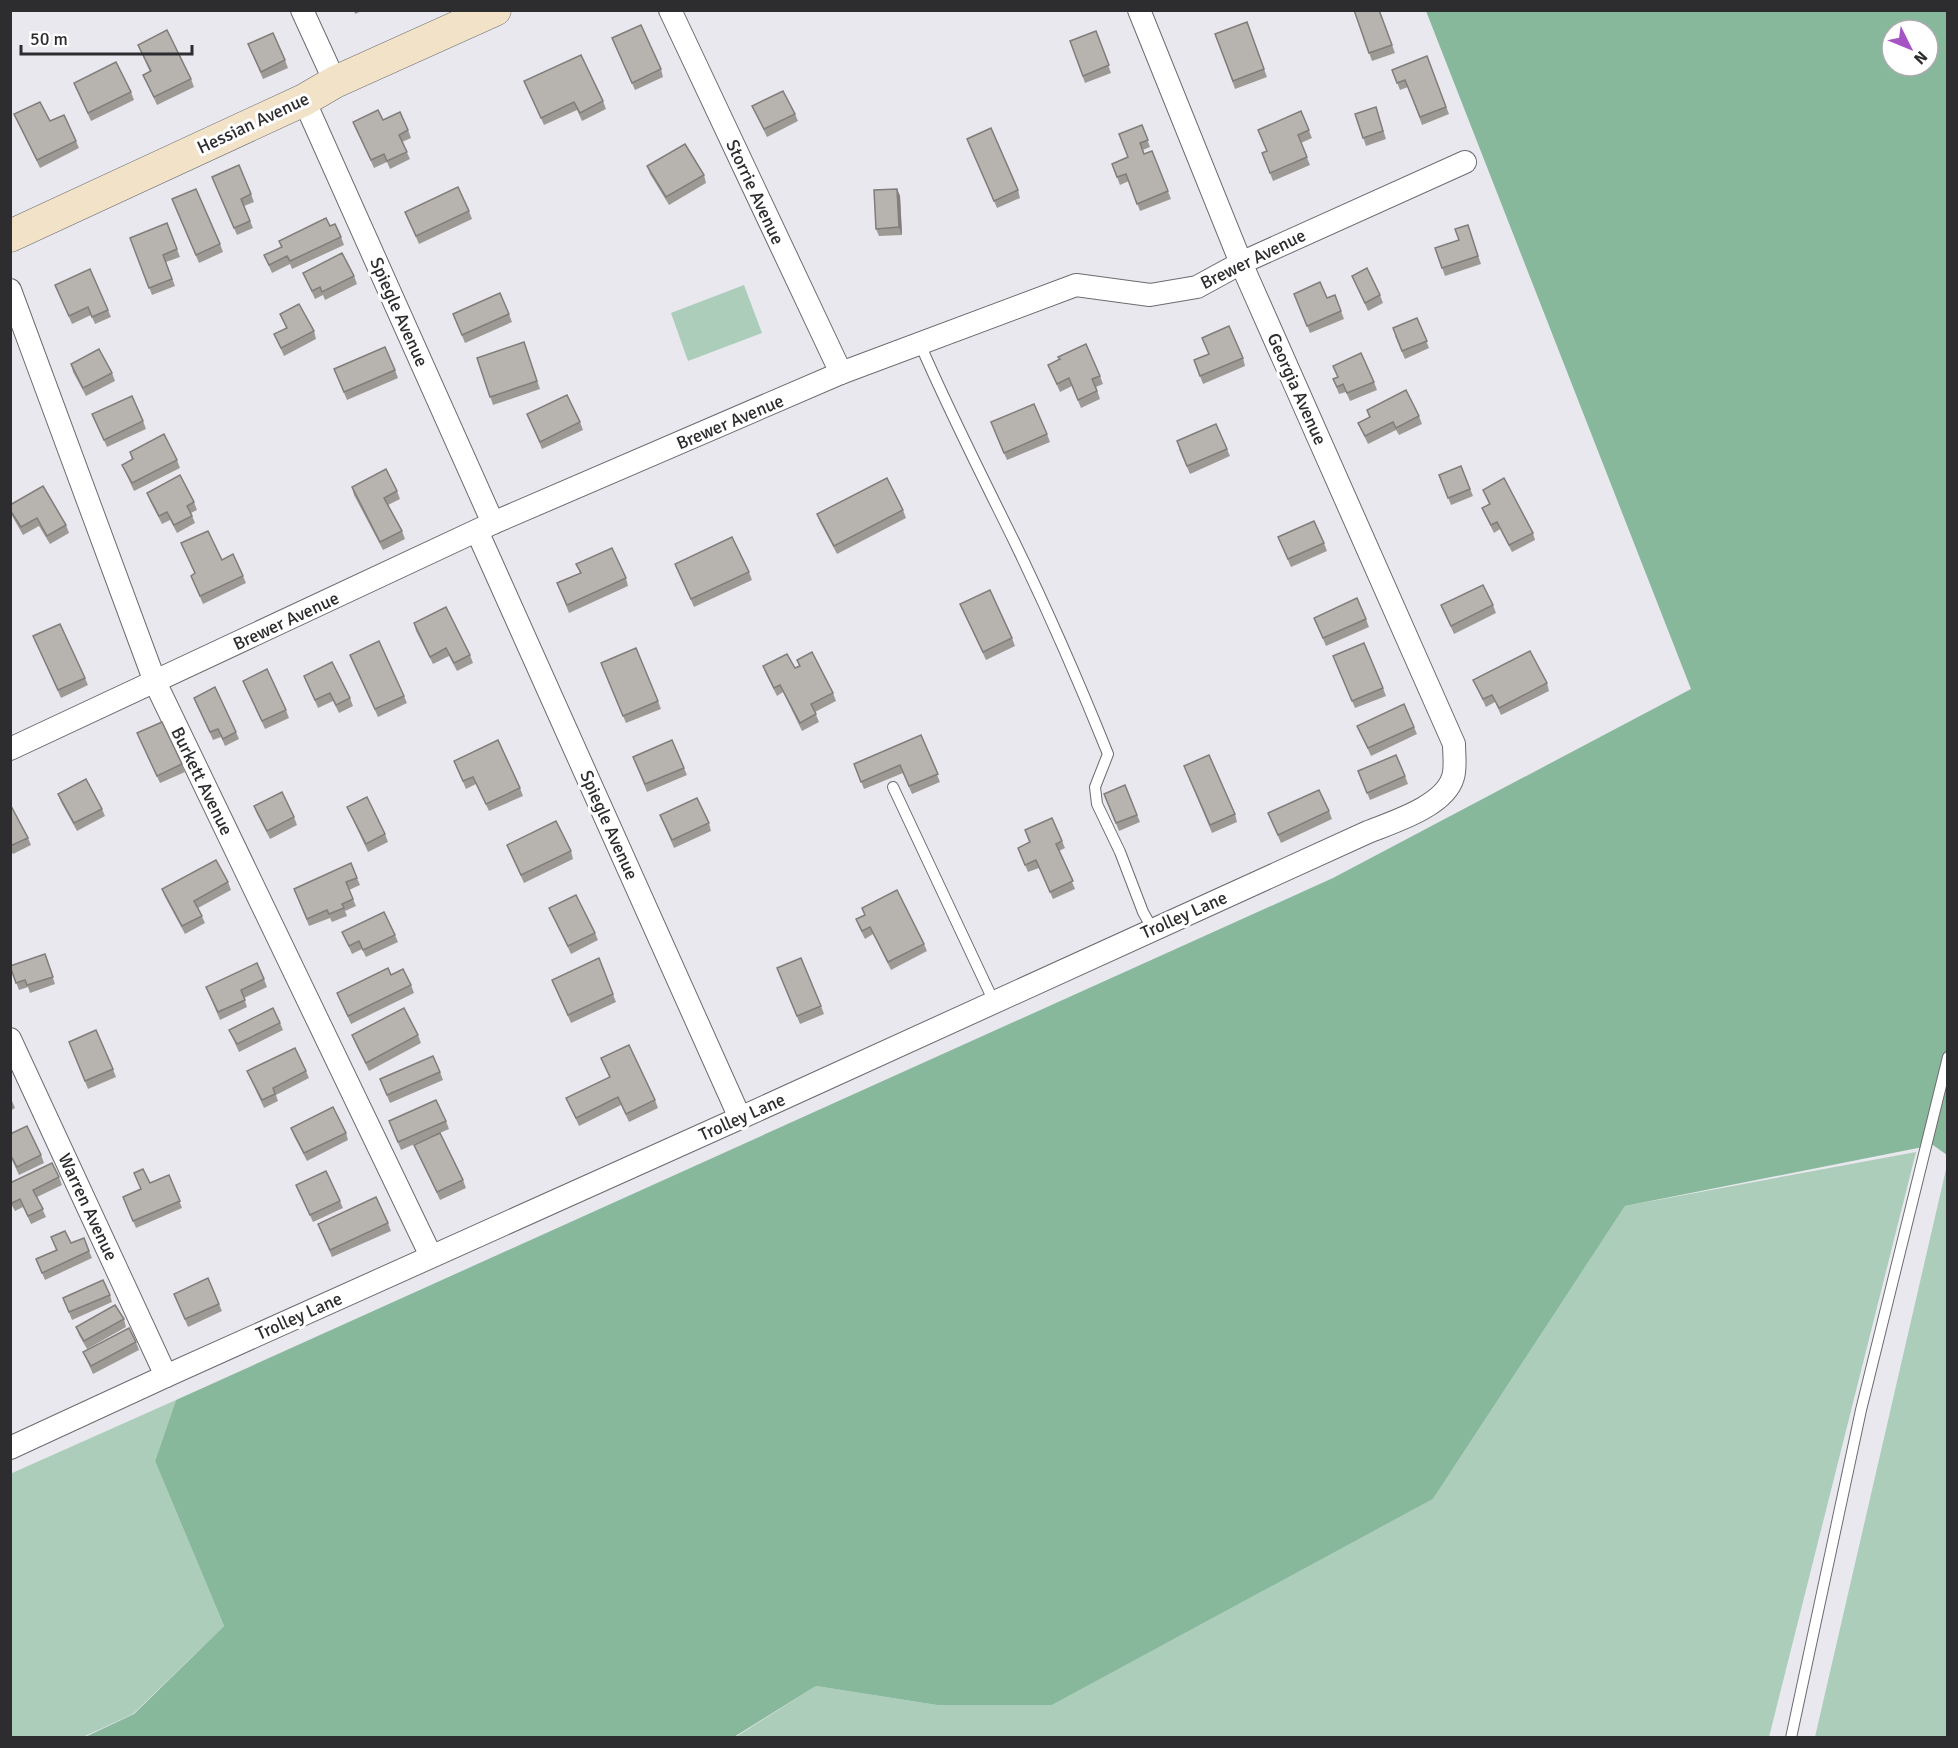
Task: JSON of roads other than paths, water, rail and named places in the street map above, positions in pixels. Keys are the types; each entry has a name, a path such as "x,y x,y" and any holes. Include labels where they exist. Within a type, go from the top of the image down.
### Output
{"main road":[{"name":"Hessian Avenue","path":"10,236 304,100 334,82 495,10"}],"street":[{"path":"302,10 334,82"},
{"name":"Storrie Avenue","path":"670,10 841,374"},
{"name":"Georgia Avenue","path":"1139,10 1241,263 1454,744 1453,766"},
{"name":"Spiegle Avenue","path":"304,100 740,1118"},
{"name":"Brewer Avenue","path":"10,749 485,527 841,374 1076,285 1150,295 1197,287 1241,263 1464,162"},
{"name":"Burkett Avenue","path":"10,290 155,682 431,1256"},
{"name":"Trolley Lane","path":"10,1448 1368,832 1419,812 1444,792 1453,777 1453,766"},
{"name":"Warren Avenue","path":"10,1039 166,1376"}],"lane":[{"path":"920,344 945,402 1020,553 1086,698 1108,754 1095,787 1097,804 1120,852 1143,912 1153,930"},
{"path":"892,787 994,1002"},
{"path":"1791,1737 1861,1410 1947,1057"}]}
